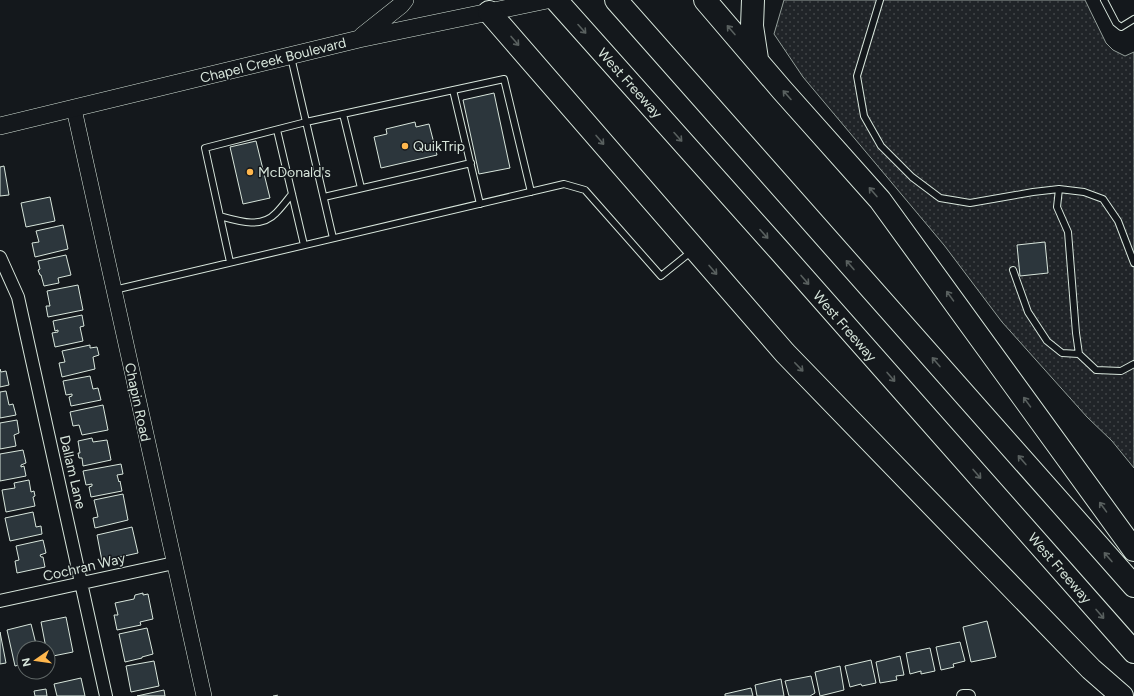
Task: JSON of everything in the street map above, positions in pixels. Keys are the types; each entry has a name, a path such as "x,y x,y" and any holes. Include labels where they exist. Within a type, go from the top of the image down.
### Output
{"highway":[{"name":"West Freeway","path":"556,0 1134,652"},
{"path":"616,0 1134,586"},
{"path":"705,0 880,200 1134,550"},
{"path":"753,0 752,26 757,59"},
{"path":"484,6 785,353 1086,663 1122,696"}],"main road":[{"path":"359,39 401,5 405,0"},
{"name":"Chapel Creek Boulevard","path":"0,126 359,39 484,6 520,6 546,0"}],"street":[{"name":"Chapin Road","path":"74,108 204,696"},
{"name":"Dallam Lane","path":"0,257 18,297 106,696"},
{"name":"Cochran Way","path":"0,601 174,562"},
{"path":"963,696 968,696"}],"lane":[{"path":"880,0 857,76 864,116 881,146 912,177 940,198 970,204 1032,192 1059,189 1084,192 1103,200 1118,221 1134,263"},
{"path":"1104,0 1116,23 1121,27 1134,20"},
{"path":"291,55 333,238"},
{"path":"230,262 205,148 306,122 504,79 530,192"},
{"path":"453,90 480,204"},
{"path":"343,114 360,188"},
{"path":"277,130 304,245"},
{"path":"324,197 470,163"},
{"path":"114,290 564,184 585,190 661,276 695,249"},
{"path":"1059,189 1057,206 1068,232 1079,354 1096,370 1121,371 1134,364"},
{"path":"220,216 240,222 254,223 265,221 275,214 292,194"},
{"path":"1013,270 1028,312 1047,341 1062,354 1079,354"}],"shaded area":[{"path":"784,0 1085,0 1106,43 1113,50 1125,56 1134,52 1134,468 1112,441 1087,417 1002,322 944,245 803,77 774,34"}],"building":[{"name":"QuikTrip","path":"494,93 510,168 479,174 463,100"},
{"name":"QuikTrip","path":"415,122 416,127 429,124 437,155 381,168 374,137 387,134 386,129"},
{"name":"McDonald's","path":"256,141 270,198 243,204 230,147"},
{"path":"4,166 9,195 0,196 0,167"},
{"path":"50,197 55,221 26,227 21,203"},
{"path":"63,225 68,249 35,257 32,243 39,242 36,231"},
{"path":"1045,242 1048,273 1020,276 1017,245"},
{"path":"66,255 71,275 58,278 59,283 44,286 38,270 40,269 38,261"},
{"path":"78,285 83,310 48,317 46,306 50,306 47,291"},
{"path":"82,315 84,326 80,327 83,341 55,347 52,333 58,332 58,330 55,331 53,321"},
{"path":"90,345 90,348 97,347 99,355 93,357 95,369 62,377 59,363 65,362 62,351"},
{"path":"0,369 1,372 6,371 9,385 0,387"},
{"path":"90,376 93,389 98,388 101,400 71,406 69,397 72,396 72,394 66,395 63,381"},
{"path":"6,391 9,405 13,404 16,415 0,418 0,392"},
{"path":"103,405 108,430 82,435 79,425 73,426 70,412"},
{"path":"17,420 19,433 14,435 16,446 0,449 0,423"},
{"path":"92,438 93,442 107,440 111,460 83,466 82,458 79,458 78,453 80,453 78,441"},
{"path":"23,450 26,463 21,465 21,467 24,466 26,476 0,481 0,454"},
{"path":"121,464 123,474 117,475 122,491 91,497 89,487 92,486 92,484 86,485 83,471"},
{"path":"29,480 31,492 34,491 35,496 33,497 35,506 6,512 2,490 15,488 14,483"},
{"path":"123,494 128,520 95,528 93,518 98,517 94,500"},
{"path":"33,512 36,527 41,526 42,534 10,541 5,518"},
{"path":"132,527 138,553 102,561 97,535"},
{"path":"43,540 46,553 40,555 43,557 45,567 17,573 15,561 19,560 16,546"},
{"path":"143,593 143,595 148,594 153,619 140,622 141,625 117,630 114,615 118,615 115,603 134,599 135,595"},
{"path":"66,617 73,652 56,655 56,640 44,640 41,622"},
{"path":"987,621 996,657 971,662 963,627"},
{"path":"31,624 35,640 16,640 15,666 7,630"},
{"path":"147,628 153,654 125,662 119,634"},
{"path":"0,632 6,663 0,664"},
{"path":"960,642 965,661 953,664 954,667 941,670 936,647"},
{"path":"930,648 935,671 921,674 921,671 910,674 906,653"},
{"path":"900,656 904,675 896,676 897,680 880,683 876,662"},
{"path":"871,660 876,683 862,686 861,684 850,687 845,666"},
{"path":"154,661 159,686 131,692 126,666"},
{"path":"840,666 844,690 820,696 815,672"},
{"path":"811,676 815,693 810,696 789,696 785,681"},
{"path":"81,678 85,696 57,696 54,684"},
{"path":"781,679 784,696 757,696 755,685"},
{"path":"751,688 753,696 725,696 725,694"},
{"path":"46,689 47,696 35,696 34,691"},
{"path":"164,690 165,696 137,696"}],"fence":[{"path":"273,696 279,696"}],"place":[{"name":"QuikTrip","path":"405,146"},
{"name":"McDonald's","path":"250,172"}]}
